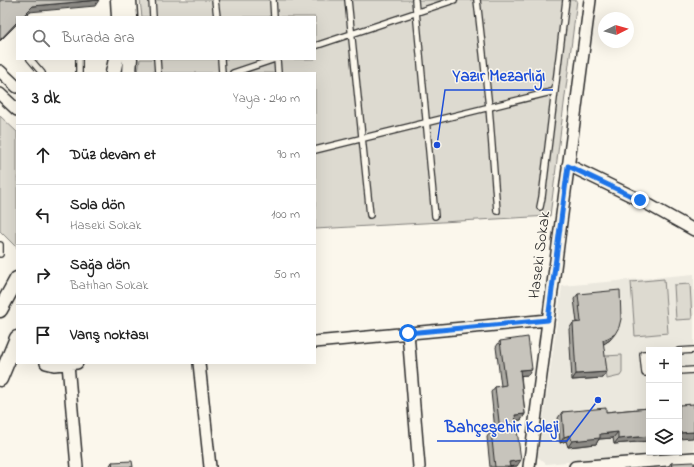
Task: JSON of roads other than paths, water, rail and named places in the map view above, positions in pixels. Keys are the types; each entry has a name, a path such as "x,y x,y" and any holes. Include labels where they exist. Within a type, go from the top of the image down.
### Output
{"street":[{"path":"118,0 119,16"},
{"path":"129,0 130,16"},
{"name":"Haseki Sokak","path":"529,467 590,0"},
{"path":"113,72 116,60"},
{"path":"129,72 130,60"},
{"path":"0,70 16,86"},
{"path":"0,94 16,109"},
{"path":"568,166 640,200 694,230"},
{"path":"0,310 16,281"},
{"path":"316,342 548,320"},
{"path":"408,333 419,467"},
{"path":"0,379 13,355 16,342"},
{"path":"50,364 63,364"},
{"path":"72,364 77,467"},
{"path":"199,364 210,467"},
{"path":"575,467 694,458"}],"lane":[{"path":"152,0 153,16"},
{"path":"215,0 217,16"},
{"path":"273,0 274,16"},
{"path":"348,0 370,215"},
{"path":"415,0 435,216"},
{"path":"316,46 454,0"},
{"path":"477,0 489,107 497,211"},
{"path":"540,206 566,0"},
{"path":"31,60 41,72"},
{"path":"79,60 79,72"},
{"path":"156,60 158,72"},
{"path":"221,60 222,72"},
{"path":"236,72 273,60"},
{"path":"276,60 278,72"},
{"path":"316,150 362,137 555,91"},
{"path":"0,244 0,254"},
{"path":"682,351 694,350"},
{"path":"646,354 643,354 646,373"},
{"path":"682,371 694,370"}],"place":[{"name":"Yazır Mezarlığı","path":"437,145"},
{"name":"Bahçeşehir Koleji","path":"598,400"}]}
